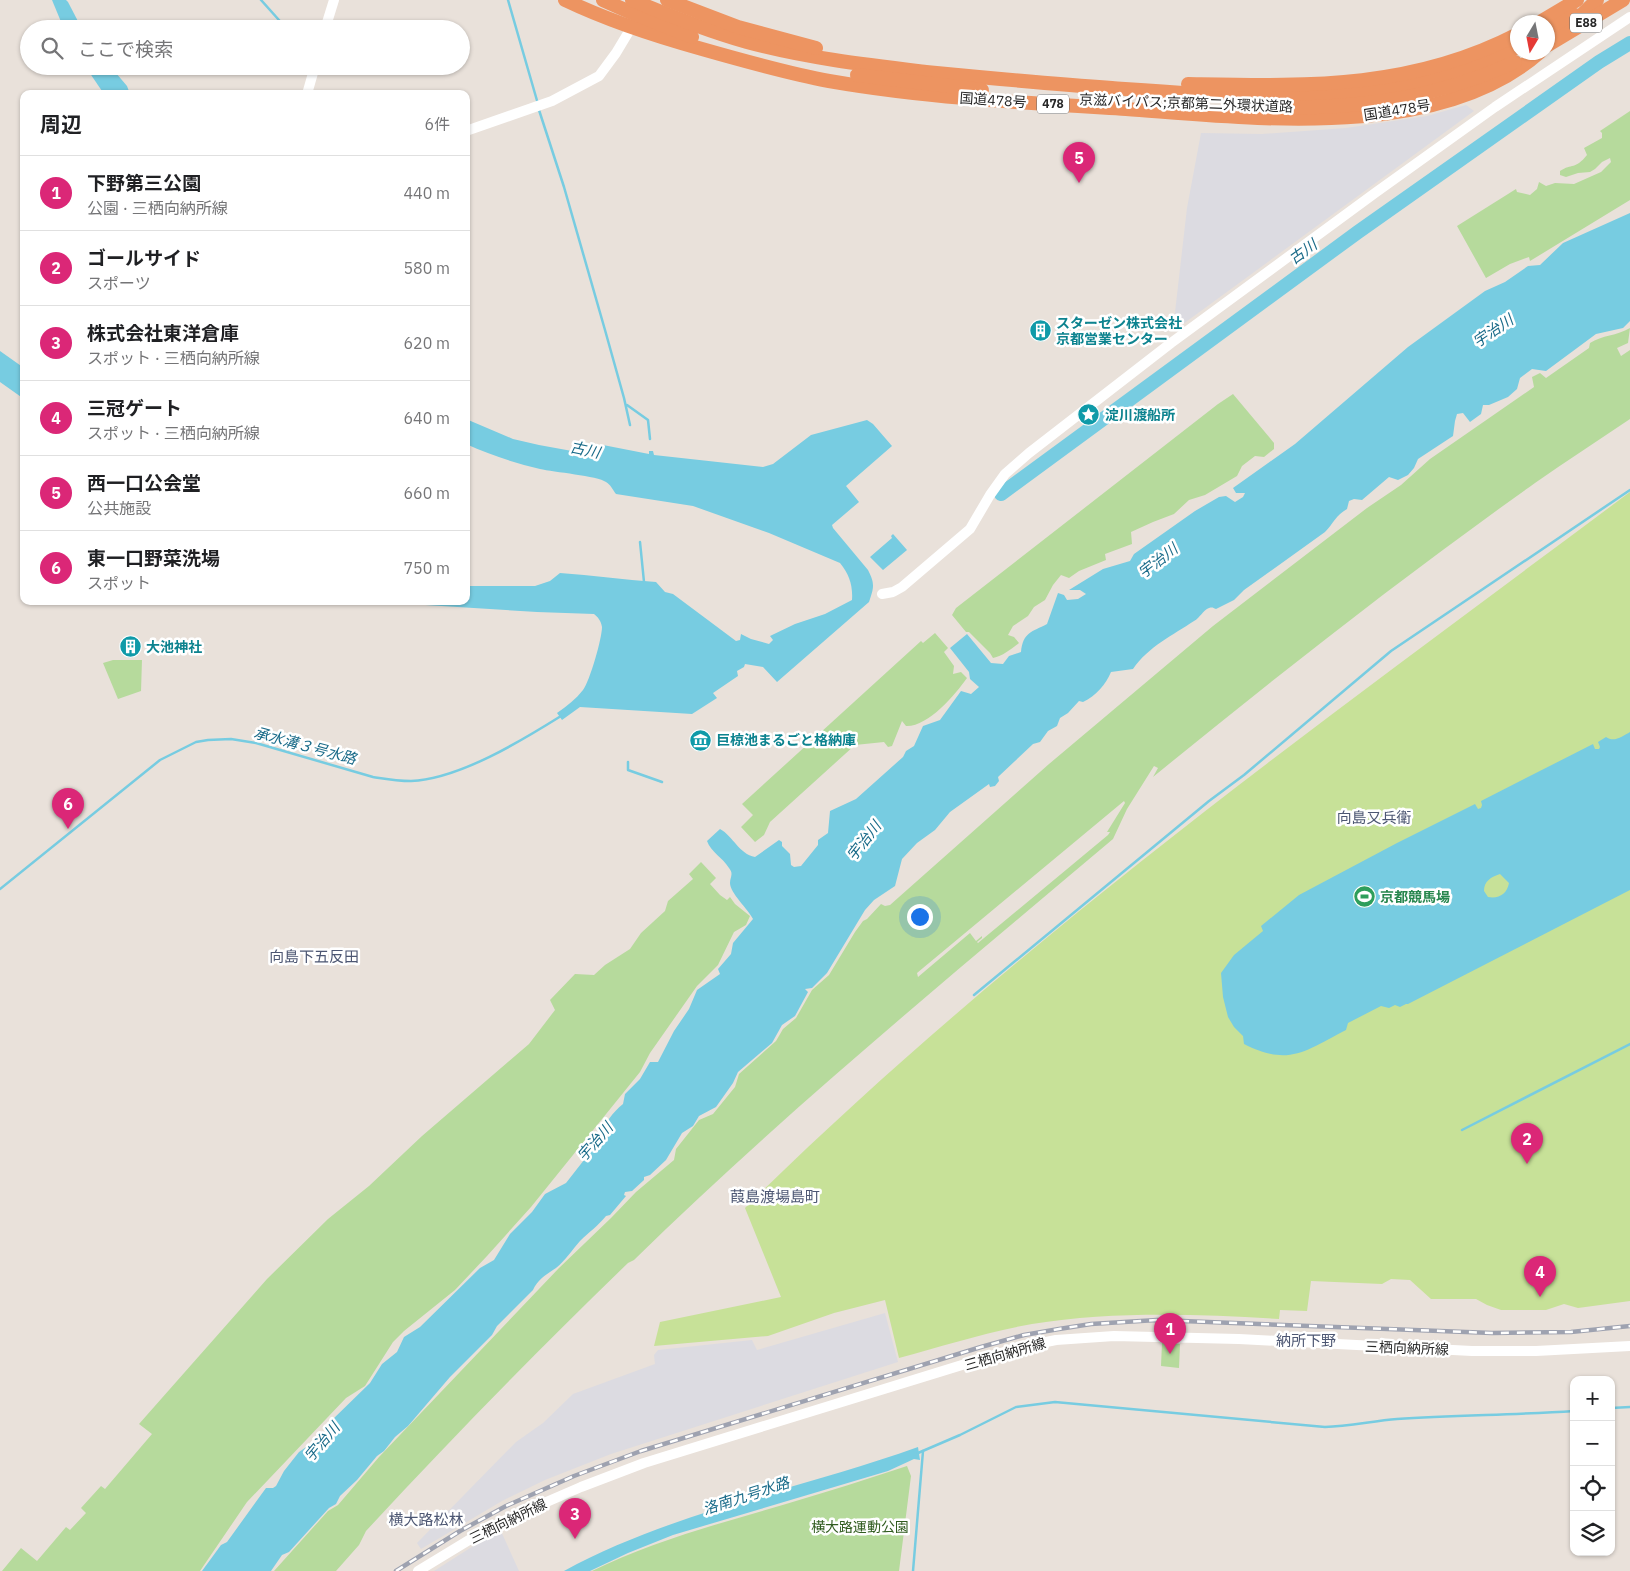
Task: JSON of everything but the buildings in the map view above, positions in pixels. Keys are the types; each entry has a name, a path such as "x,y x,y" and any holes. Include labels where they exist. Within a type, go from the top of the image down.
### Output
{"highway":[{"name":"国道478号","path":"565,0 590,12 632,14 718,54 786,72 828,81 970,99 1276,118 1355,116 1425,106 1466,94 1516,71 1530,60"},
{"path":"599,0 632,14"},
{"name":"京滋バイパス;京都第二外環状道路","path":"603,0 672,30 746,54 828,71 1020,94 1183,106 1302,108 1370,104 1436,91 1494,72 1518,60"},
{"name":"国道478号","path":"667,0 708,17 771,37 842,52 975,70 1091,80 1157,83 1286,85 1370,80 1450,62 1475,54 1510,38"},
{"path":"1552,15 1577,0"},
{"path":"1555,40 1598,0"},
{"name":"E88","path":"1555,27 1598,0"},
{"name":"E88","path":"1555,42 1623,0"},
{"name":"京滋バイパス;京都第二外環状道路","path":"632,14 660,12 748,42 830,59 891,68 1012,80 1175,92 1302,96 1368,92 1433,79 1465,69 1510,50"}],"main road":[{"path":"328,20 334,0"},
{"path":"470,130 552,102 599,76 616,53 632,14"},
{"path":"882,594 893,592 902,587 958,541 970,529 1005,474 1029,453 1172,343 1375,193 1496,107 1630,17"},
{"path":"308,90 312,75"},
{"name":"三栖向納所線","path":"418,1571 503,1521 580,1487 644,1463 1017,1348 1056,1340 1114,1336 1239,1339 1360,1346 1510,1351 1602,1349 1630,1346"}],"shaded area":[{"path":"1466,105 1474,111 1179,327 1175,325 1187,208 1201,133 1262,134 1346,128 1427,116"},
{"path":"885,1313 898,1362 611,1454 545,1480 502,1501 421,1549 417,1543 516,1442 543,1423 573,1394 655,1364 654,1355 658,1350 752,1340 757,1350"},
{"path":"500,1529 519,1571 434,1571"}],"green space":[{"path":"1630,111 1630,200 1530,261 1529,257 1510,264 1486,278 1457,226 1516,189 1517,192 1530,195 1537,189 1539,182 1546,186 1555,183 1574,184 1601,172 1611,162 1610,158 1590,172 1566,177 1560,175 1560,171 1583,160 1587,155 1584,148 1602,138 1600,131"},
{"path":"1630,328 1628,343 1617,348 1621,356 1630,350 1630,419 1535,483 1390,590 1153,777 1158,768 1154,766 1127,809 1113,839 810,1097 634,1260 628,1263 430,1463 366,1531 359,1545 336,1571 274,1571 328,1511 338,1505 379,1457 559,1268 636,1192 674,1160 676,1149 699,1120 713,1114 735,1087 739,1074 776,1041 783,1029 796,1018 812,990 829,975 863,921 881,904 885,906 890,905 1049,764 1213,626 1367,508 1401,485 1430,459 1534,387 1532,377 1540,373 1546,378 1589,348 1590,343 1599,338 1620,333","holes":["1124,801 1125,803 1107,832 1110,832 1108,835 978,943 982,936 976,941 970,933 918,977 917,973"]},
{"path":"1233,394 1274,443 1274,449 1264,457 1255,456 1242,466 1237,476 1205,495 1189,500 1174,514 1131,532 1132,544 1105,554 1106,560 1079,571 1069,578 1061,575 1045,600 1034,607 1028,616 1013,626 1008,635 1014,637 1019,643 1004,654 993,658 969,632 966,632 952,615 956,608"},
{"name":"京都競馬場","path":"1630,492 1630,1301 1578,1308 1564,1304 1546,1310 1501,1310 1476,1299 1431,1299 1410,1280 1391,1279 1382,1284 1311,1281 1307,1311 1280,1310 1279,1319 1124,1315 1062,1320 998,1331 899,1358 885,1300 834,1313 768,1336 654,1346 660,1322 781,1297 745,1208 848,1110 954,1015 1175,835 1401,662"},
{"path":"935,633 948,648 944,652 954,666 953,674 961,672 967,678 956,693 932,716 923,721 906,726 902,721 892,746 888,747 884,742 855,745 770,822 764,835 755,842 741,827 753,815 742,804 921,641 923,643"},
{"path":"113,660 142,660 141,691 118,699 103,663"},
{"path":"701,862 716,878 710,884 727,900 730,897 735,904 750,916 746,925 734,932 718,965 697,986 650,1053 640,1072 531,1207 455,1290 393,1342 365,1386 346,1398 247,1502 200,1571 2,1571 21,1548 37,1561 66,1527 70,1530 86,1513 81,1508 101,1486 105,1489 152,1434 139,1424 267,1279 328,1219 369,1186 422,1136 529,1044 555,1010 550,1000 575,974 594,975 605,965 630,949 641,933 665,911 668,901 693,879 689,874"},
{"path":"1162,1343 1180,1344 1179,1368 1161,1366"},
{"name":"横大路運動公園","path":"907,1466 911,1476 899,1571 592,1571 615,1560 688,1533"}],"water":[{"path":"52,0 66,0 77,20 60,20"},
{"path":"91,75 118,75 128,90 101,90"},
{"name":"宇治川","path":"1630,213 1630,321 1623,328 1596,334 1546,371 1532,369 1520,378 1517,389 1508,397 1489,405 1483,405 1481,414 1470,422 1463,413 1457,414 1453,436 1418,459 1408,475 1398,480 1389,477 1362,500 1354,499 1349,501 1347,509 1337,517 1325,532 1244,590 1234,600 1216,609 1207,609 1196,620 1153,648 1133,669 1111,672 1096,693 1083,702 1079,701 1068,713 1060,718 1057,726 1048,731 1040,742 1033,744 998,777 999,781 995,786 990,787 989,784 950,812 935,830 917,843 902,859 895,886 874,900 865,910 827,973 812,988 805,989 808,992 795,1016 782,1025 772,1043 738,1072 733,1083 716,1107 699,1116 693,1126 682,1133 666,1160 650,1175 644,1177 644,1180 632,1191 625,1192 624,1195 626,1196 610,1215 606,1216 559,1265 540,1280 533,1290 497,1326 492,1335 450,1377 408,1426 395,1437 357,1480 340,1496 336,1504 329,1508 289,1552 282,1555 271,1571 202,1571 221,1545 227,1542 266,1488 276,1486 284,1471 299,1452 327,1433 330,1422 370,1383 382,1364 397,1352 404,1337 420,1327 480,1268 494,1260 510,1234 532,1212 545,1194 566,1183 584,1160 584,1152 598,1136 607,1121 623,1104 625,1094 640,1079 650,1062 658,1062 674,1031 689,1009 697,990 720,974 718,969 731,954 733,943 753,919 731,887 732,874 730,870 707,841 720,829 740,849 755,857 779,840 790,854 791,865 794,867 801,866 818,845 818,840 828,833 830,811 856,799 903,757 906,751 914,746 923,726 940,720 961,691 971,694 979,687 970,679 969,672 950,648 967,634 991,663 1003,664 1009,656 1021,652 1026,636 1047,624 1058,593 1064,595 1067,600 1078,599 1086,594 1080,590 1069,590 1103,569 1130,561 1134,554 1195,511 1219,497 1226,496 1235,502 1243,497 1245,493 1236,493 1233,488 1295,444 1408,347 1485,291 1505,282 1528,266 1540,265 1563,243"},
{"path":"0,351 20,365 20,396 0,382"},
{"path":"867,420 873,424 892,446 846,486 859,502 832,525 868,570 873,586 869,602 777,682 763,667 745,664 744,667 737,671 738,676 713,693 717,698 692,714 580,707 562,720 557,713 583,690 595,659 602,627 599,619 594,614 425,605 470,605 470,586 535,586 550,581 560,573 656,582 665,592 673,594 736,641 740,640 741,634 769,644 773,640 770,636 795,624 825,614 852,600 850,580 840,563 769,533 693,506 616,494 609,484 601,480 531,467 470,446 470,421 513,439 583,453 591,452 603,445 649,454 649,451 653,451 654,455 763,467 773,464 811,435"},
{"path":"893,534 907,550 883,570 870,557 892,538"},
{"path":"1630,732 1630,890 1408,1004 1400,1007 1395,1005 1389,1008 1381,1006 1348,1023 1346,1030 1308,1050 1296,1054 1273,1054 1244,1044 1243,1036 1228,1017 1223,997 1221,973 1234,955 1263,931 1261,926 1299,895 1475,804 1478,809 1481,808 1481,801 1593,744 1595,749 1599,749 1598,742 1606,737 1615,739","holes":["1500,874 1509,883 1504,893 1499,896 1488,897 1484,891 1485,885 1489,880"]},
{"path":"918,1447 920,1460 914,1459 888,1471 673,1535 590,1571 564,1571 606,1550 693,1516"}],"waterway":[{"path":"261,0 279,20"},
{"path":"508,0 538,104"},
{"name":"古川","path":"1001,494 1358,232 1599,62 1630,43"},
{"path":"539,110 564,187 630,425"},
{"path":"627,405 648,420 650,439"},
{"path":"974,995 1209,801 1244,775 1391,651 1630,490"},
{"path":"640,542 644,582"},
{"name":"承水溝３号水路","path":"0,889 160,760 196,742 231,739 256,743 373,777 411,781 430,779 469,766 509,747 561,716"},
{"path":"628,762 628,770 662,782"},
{"path":"1462,1130 1630,1044"},
{"path":"918,1453 960,1435 1016,1407 1055,1402 1325,1427 1397,1419 1570,1411"},
{"path":"1615,1408 1630,1407"},
{"path":"913,1571 923,1451"}],"railway":[{"path":"396,1571 460,1531 506,1506 574,1476 641,1451 1024,1335 1091,1324 1157,1320 1492,1333 1571,1332 1630,1326"}],"place":[{"name":"西一口公会堂","path":"1079,183"},
{"name":"スターゼン株式会社 京都営業センター","path":"1040,331"},
{"name":"淀川渡船所","path":"1089,415"},
{"name":"大池神社","path":"130,647"},
{"name":"巨椋池まるごと格納庫","path":"700,740"},
{"name":"東一口野菜洗場","path":"68,829"},
{"name":"京都競馬場","path":"1364,897"},
{"name":"ゴールサイド","path":"1527,1164"},
{"name":"三冠ゲート","path":"1540,1297"},
{"name":"下野第三公園","path":"1170,1354"},
{"name":"株式会社東洋倉庫","path":"575,1539"}],"district":[{"name":"向島又兵衛","path":"1374,818"},
{"name":"向島下五反田","path":"314,957"},
{"name":"葭島渡場島町","path":"775,1197"},
{"name":"納所下野","path":"1306,1341"},
{"name":"横大路松林","path":"426,1520"}],"water label":[{"name":"洛南九号水路","path":"746,1496"}]}
